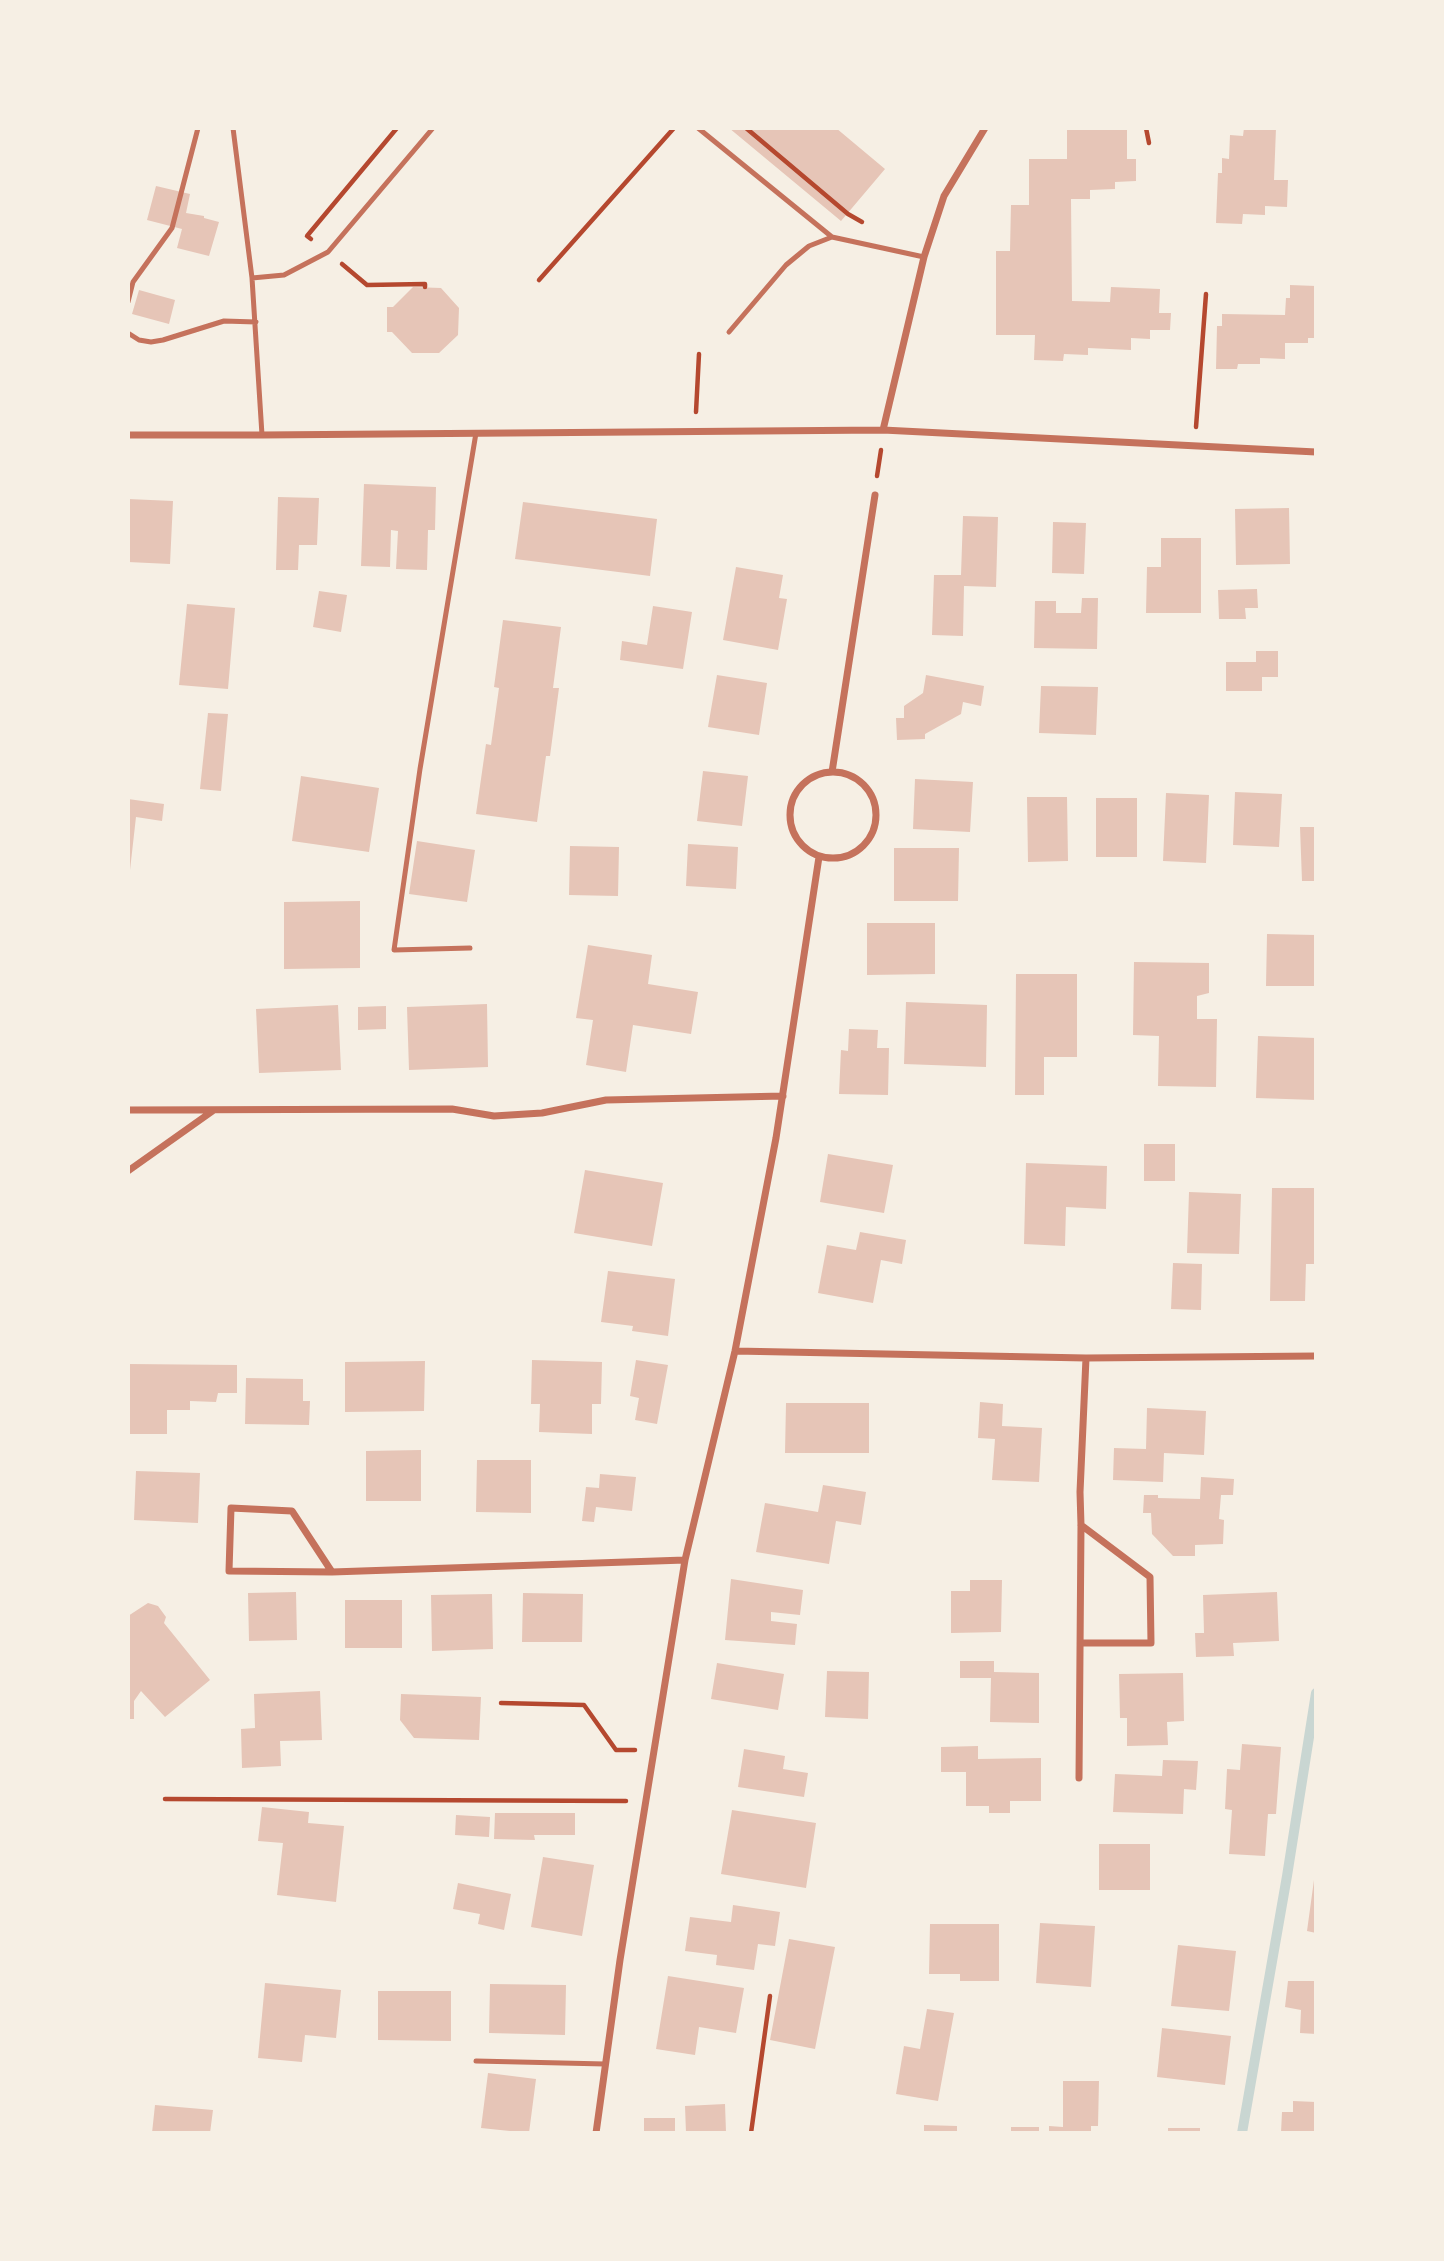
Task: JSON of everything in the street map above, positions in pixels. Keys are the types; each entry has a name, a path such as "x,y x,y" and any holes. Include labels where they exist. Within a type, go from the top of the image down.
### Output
{"street":[{"path":"883,430 923,257 944,196 985,128"},
{"path":"128,435 883,430 1316,452"},
{"path":"832,772 875,495"},
{"path":"832,772 847,774 860,781 873,800 876,822 871,836 861,848 849,856 834,859 819,857 807,851 791,829 789,816 791,802 797,790 818,774 832,772"},
{"path":"596,2133 685,1560 735,1351 782,1096 819,857"},
{"path":"128,1110 453,1109 494,1116 542,1113 607,1100 782,1096"},
{"path":"128,1171 215,1110"},
{"path":"735,1351 1086,1358 1316,1356"},
{"path":"1079,1778 1080,1492 1086,1358"},
{"path":"332,1572 292,1511 230,1508 229,1571 332,1572 685,1560"},
{"path":"1080,1643 1151,1643 1150,1577 1081,1525"}],"lane":[{"path":"128,302 133,282 172,228 198,128"},
{"path":"233,128 252,278 262,435"},
{"path":"252,278 284,275 328,252 433,128"},
{"path":"698,128 832,237 923,257"},
{"path":"729,332 786,265 809,246 832,237"},
{"path":"128,333 139,341 151,342 223,321 256,322"},
{"path":"470,948 394,950 420,769 477,432"},
{"path":"476,2061 606,2064"}],"path":[{"path":"539,280 674,128"},
{"path":"746,128 848,214"},
{"path":"1146,128 1149,143"},
{"path":"1195,446 1206,294"},
{"path":"695,431 699,354"},
{"path":"875,495 883,430"},
{"path":"501,1703 584,1705 616,1750 654,1751"},
{"path":"165,1799 646,1801"},
{"path":"751,2133 770,1996"}],"building":[{"path":"729,128 836,128 885,169 841,221"},
{"path":"1067,128 1127,128 1127,159 1136,159 1136,181 1115,182 1115,189 1090,190 1090,199 1071,199 1072,301 1110,302 1111,287 1160,289 1159,313 1171,313 1170,330 1150,330 1150,339 1131,338 1131,350 1088,348 1088,355 1064,354 1063,361 1034,360 1035,335 996,335 996,251 1010,251 1011,205 1029,205 1029,159 1067,159"},
{"path":"1244,128 1276,128 1274,180 1288,180 1287,207 1265,206 1265,215 1243,214 1242,224 1216,223 1218,173 1222,173 1222,158 1229,159 1230,135 1243,136"},
{"path":"156,186 190,194 186,213 219,222 209,256 177,248 182,229 147,220"},
{"path":"1290,285 1316,286 1316,338 1308,338 1308,343 1285,343 1285,359 1260,358 1260,364 1238,364 1237,369 1216,369 1217,326 1222,326 1222,314 1285,315 1286,298 1290,298"},
{"path":"413,287 441,288 459,308 458,335 439,353 412,353 392,332 387,332 387,307 393,307"},
{"path":"139,290 175,300 169,324 132,314"},
{"path":"364,484 436,487 435,530 428,530 427,570 396,569 398,531 391,530 390,567 361,566"},
{"path":"278,497 319,498 317,545 299,545 298,570 276,570"},
{"path":"128,499 173,501 170,564 128,562"},
{"path":"523,502 657,519 650,576 515,559"},
{"path":"1289,508 1290,564 1236,565 1235,509"},
{"path":"963,516 998,517 996,587 964,586 963,636 932,635 934,575 961,575"},
{"path":"1053,522 1086,523 1084,574 1052,573"},
{"path":"1161,538 1201,538 1201,613 1146,613 1147,567 1161,567"},
{"path":"736,567 783,575 779,598 787,599 778,650 723,640"},
{"path":"1257,589 1258,608 1245,608 1246,619 1219,619 1218,590"},
{"path":"319,591 347,595 341,632 313,627"},
{"path":"1082,598 1098,598 1097,649 1034,648 1035,601 1056,601 1056,613 1081,613"},
{"path":"187,604 235,608 228,689 179,685"},
{"path":"653,606 692,612 683,669 620,660 622,641 647,645"},
{"path":"503,620 561,627 553,688 559,688 550,756 546,756 537,822 476,814 486,744 491,745 499,688 494,687"},
{"path":"1256,651 1278,651 1278,677 1262,677 1262,691 1226,691 1226,662 1256,662"},
{"path":"717,675 767,683 759,735 708,727"},
{"path":"926,675 984,686 981,706 963,702 961,714 925,734 925,739 897,740 896,718 904,718 904,706 923,693"},
{"path":"1041,686 1098,687 1096,735 1039,733"},
{"path":"208,713 228,714 221,791 200,789"},
{"path":"703,771 748,776 742,826 697,821"},
{"path":"301,776 379,788 369,852 292,841"},
{"path":"915,779 973,782 970,832 913,829"},
{"path":"1235,792 1282,794 1279,847 1233,845"},
{"path":"1166,793 1209,795 1206,863 1163,861"},
{"path":"1027,797 1067,797 1068,861 1028,862"},
{"path":"1096,798 1137,798 1137,857 1096,857"},
{"path":"128,799 164,804 162,821 136,817 130,870 128,870"},
{"path":"1300,827 1316,827 1316,881 1302,881"},
{"path":"417,841 475,850 467,902 409,894"},
{"path":"688,844 738,847 736,889 686,886"},
{"path":"570,846 619,847 618,896 569,895"},
{"path":"894,848 959,848 958,901 894,901"},
{"path":"360,901 360,968 284,969 284,902"},
{"path":"867,923 935,923 935,974 867,975"},
{"path":"1267,934 1316,935 1316,986 1266,986"},
{"path":"588,945 652,955 648,984 698,992 691,1034 633,1025 626,1072 586,1065 593,1020 576,1018"},
{"path":"1134,962 1209,963 1209,993 1197,996 1197,1019 1217,1019 1216,1087 1158,1086 1159,1036 1133,1035"},
{"path":"1016,974 1077,974 1077,1057 1044,1057 1044,1095 1015,1095"},
{"path":"906,1002 987,1005 986,1067 904,1064"},
{"path":"487,1004 488,1067 409,1070 407,1007"},
{"path":"338,1005 341,1070 259,1073 256,1009"},
{"path":"386,1006 386,1029 358,1030 358,1007"},
{"path":"849,1029 878,1030 877,1048 889,1048 888,1095 839,1094 841,1050 848,1051"},
{"path":"1258,1036 1316,1038 1316,1100 1256,1098"},
{"path":"1144,1144 1175,1144 1175,1181 1144,1181"},
{"path":"828,1154 893,1165 884,1213 820,1202"},
{"path":"1026,1163 1107,1166 1106,1209 1066,1207 1065,1246 1024,1244"},
{"path":"585,1170 663,1183 652,1246 574,1233"},
{"path":"1272,1188 1316,1188 1316,1264 1306,1264 1305,1301 1270,1301"},
{"path":"1189,1192 1241,1194 1239,1254 1187,1253"},
{"path":"860,1232 906,1240 902,1264 881,1260 873,1303 818,1293 827,1245 856,1250"},
{"path":"1173,1263 1202,1264 1201,1310 1171,1309"},
{"path":"608,1271 675,1279 668,1336 632,1331 633,1326 601,1322"},
{"path":"532,1360 602,1362 601,1404 592,1404 592,1434 539,1432 540,1404 531,1404"},
{"path":"636,1360 668,1365 657,1424 635,1420 639,1398 630,1396"},
{"path":"425,1361 424,1411 345,1412 345,1362"},
{"path":"128,1364 237,1365 237,1393 218,1393 216,1402 190,1401 190,1410 167,1410 167,1434 128,1434"},
{"path":"246,1378 303,1379 303,1401 310,1401 309,1425 245,1424"},
{"path":"980,1402 1003,1404 1002,1426 1042,1428 1039,1482 992,1480 995,1439 978,1438"},
{"path":"786,1403 869,1403 869,1453 785,1453"},
{"path":"1147,1408 1206,1411 1204,1455 1164,1453 1163,1482 1113,1480 1114,1448 1146,1449"},
{"path":"421,1450 421,1501 366,1501 366,1451"},
{"path":"477,1460 531,1460 531,1513 476,1512"},
{"path":"136,1471 200,1473 198,1523 134,1520"},
{"path":"600,1474 636,1477 632,1511 596,1507 594,1522 582,1521 586,1487 599,1488"},
{"path":"1201,1477 1234,1479 1233,1495 1221,1495 1219,1519 1224,1520 1223,1544 1195,1545 1195,1556 1173,1556 1152,1534 1151,1513 1143,1513 1144,1495 1200,1499"},
{"path":"823,1485 866,1492 861,1525 836,1521 829,1564 756,1552 765,1503 818,1512"},
{"path":"731,1579 803,1590 800,1615 771,1612 771,1621 797,1624 795,1645 725,1640"},
{"path":"970,1580 1002,1580 1001,1632 951,1633 951,1591 970,1591"},
{"path":"296,1592 297,1640 249,1641 248,1593"},
{"path":"1277,1592 1279,1641 1233,1643 1234,1656 1196,1657 1195,1633 1204,1633 1203,1595"},
{"path":"523,1593 583,1594 582,1642 522,1642"},
{"path":"492,1594 493,1649 432,1651 431,1595"},
{"path":"345,1600 402,1600 402,1648 345,1648"},
{"path":"148,1603 158,1606 166,1617 164,1623 210,1680 165,1717 141,1691 134,1701 134,1719 128,1719 128,1616"},
{"path":"960,1661 994,1661 994,1672 1039,1673 1039,1723 990,1722 991,1678 960,1678"},
{"path":"717,1663 784,1674 778,1710 711,1699"},
{"path":"827,1671 869,1672 868,1719 825,1717"},
{"path":"1183,1673 1184,1721 1167,1722 1168,1745 1127,1746 1127,1718 1120,1718 1119,1674"},
{"path":"320,1691 322,1740 280,1741 281,1766 242,1768 241,1729 255,1728 254,1694"},
{"path":"401,1694 481,1697 479,1740 414,1738 400,1720"},
{"path":"1242,1744 1281,1747 1276,1814 1268,1814 1265,1856 1229,1854 1232,1810 1225,1809 1227,1769 1240,1770"},
{"path":"978,1746 978,1759 1041,1758 1041,1801 1010,1801 1010,1813 989,1813 989,1806 966,1806 966,1772 941,1772 941,1747"},
{"path":"744,1749 785,1756 783,1769 808,1773 804,1797 738,1787"},
{"path":"1163,1760 1198,1761 1196,1790 1184,1789 1183,1814 1113,1812 1115,1774 1162,1776"},
{"path":"262,1807 309,1812 308,1823 344,1826 336,1902 277,1895 283,1843 258,1841"},
{"path":"732,1810 816,1823 806,1888 721,1874"},
{"path":"495,1813 575,1813 575,1835 534,1835 535,1840 494,1839"},
{"path":"456,1815 490,1817 489,1837 455,1835"},
{"path":"1099,1844 1150,1844 1150,1890 1099,1890"},
{"path":"543,1857 594,1865 582,1936 531,1927"},
{"path":"1314,1880 1316,1881 1316,1933 1307,1931"},
{"path":"458,1883 511,1894 504,1930 478,1924 480,1914 453,1909"},
{"path":"733,1905 780,1912 775,1946 758,1944 754,1970 716,1965 717,1955 685,1951 690,1917 731,1922"},
{"path":"1040,1923 1095,1926 1091,1987 1036,1983"},
{"path":"930,1924 999,1924 999,1981 960,1981 960,1974 929,1974"},
{"path":"789,1939 835,1947 815,2049 770,2040"},
{"path":"1178,1945 1236,1951 1229,2011 1171,2006"},
{"path":"668,1976 744,1988 736,2033 699,2027 695,2055 656,2049"},
{"path":"1288,1981 1316,1981 1316,2034 1300,2033 1301,2010 1285,2007"},
{"path":"265,1983 341,1990 336,2038 305,2035 302,2062 258,2058"},
{"path":"490,1984 566,1985 565,2035 489,2033"},
{"path":"378,1991 451,1991 451,2041 378,2040"},
{"path":"927,2009 954,2013 938,2101 896,2094 904,2046 920,2049"},
{"path":"1162,2028 1231,2036 1225,2085 1157,2077"},
{"path":"488,2073 536,2079 529,2133 481,2128"},
{"path":"1063,2081 1099,2081 1098,2126 1091,2126 1091,2133 1049,2133 1049,2126 1063,2127"},
{"path":"1293,2101 1316,2102 1316,2133 1281,2133 1282,2112 1293,2112"},
{"path":"725,2104 726,2132 686,2133 685,2106"},
{"path":"155,2105 213,2110 210,2133 152,2133"},
{"path":"644,2118 675,2118 675,2133 644,2133"},
{"path":"924,2125 957,2126 957,2133 924,2133"},
{"path":"1011,2127 1039,2127 1039,2133 1011,2133"},
{"path":"1168,2128 1200,2128 1200,2133 1168,2133"}],"waterway":[{"path":"1242,2133 1316,1693"}]}
